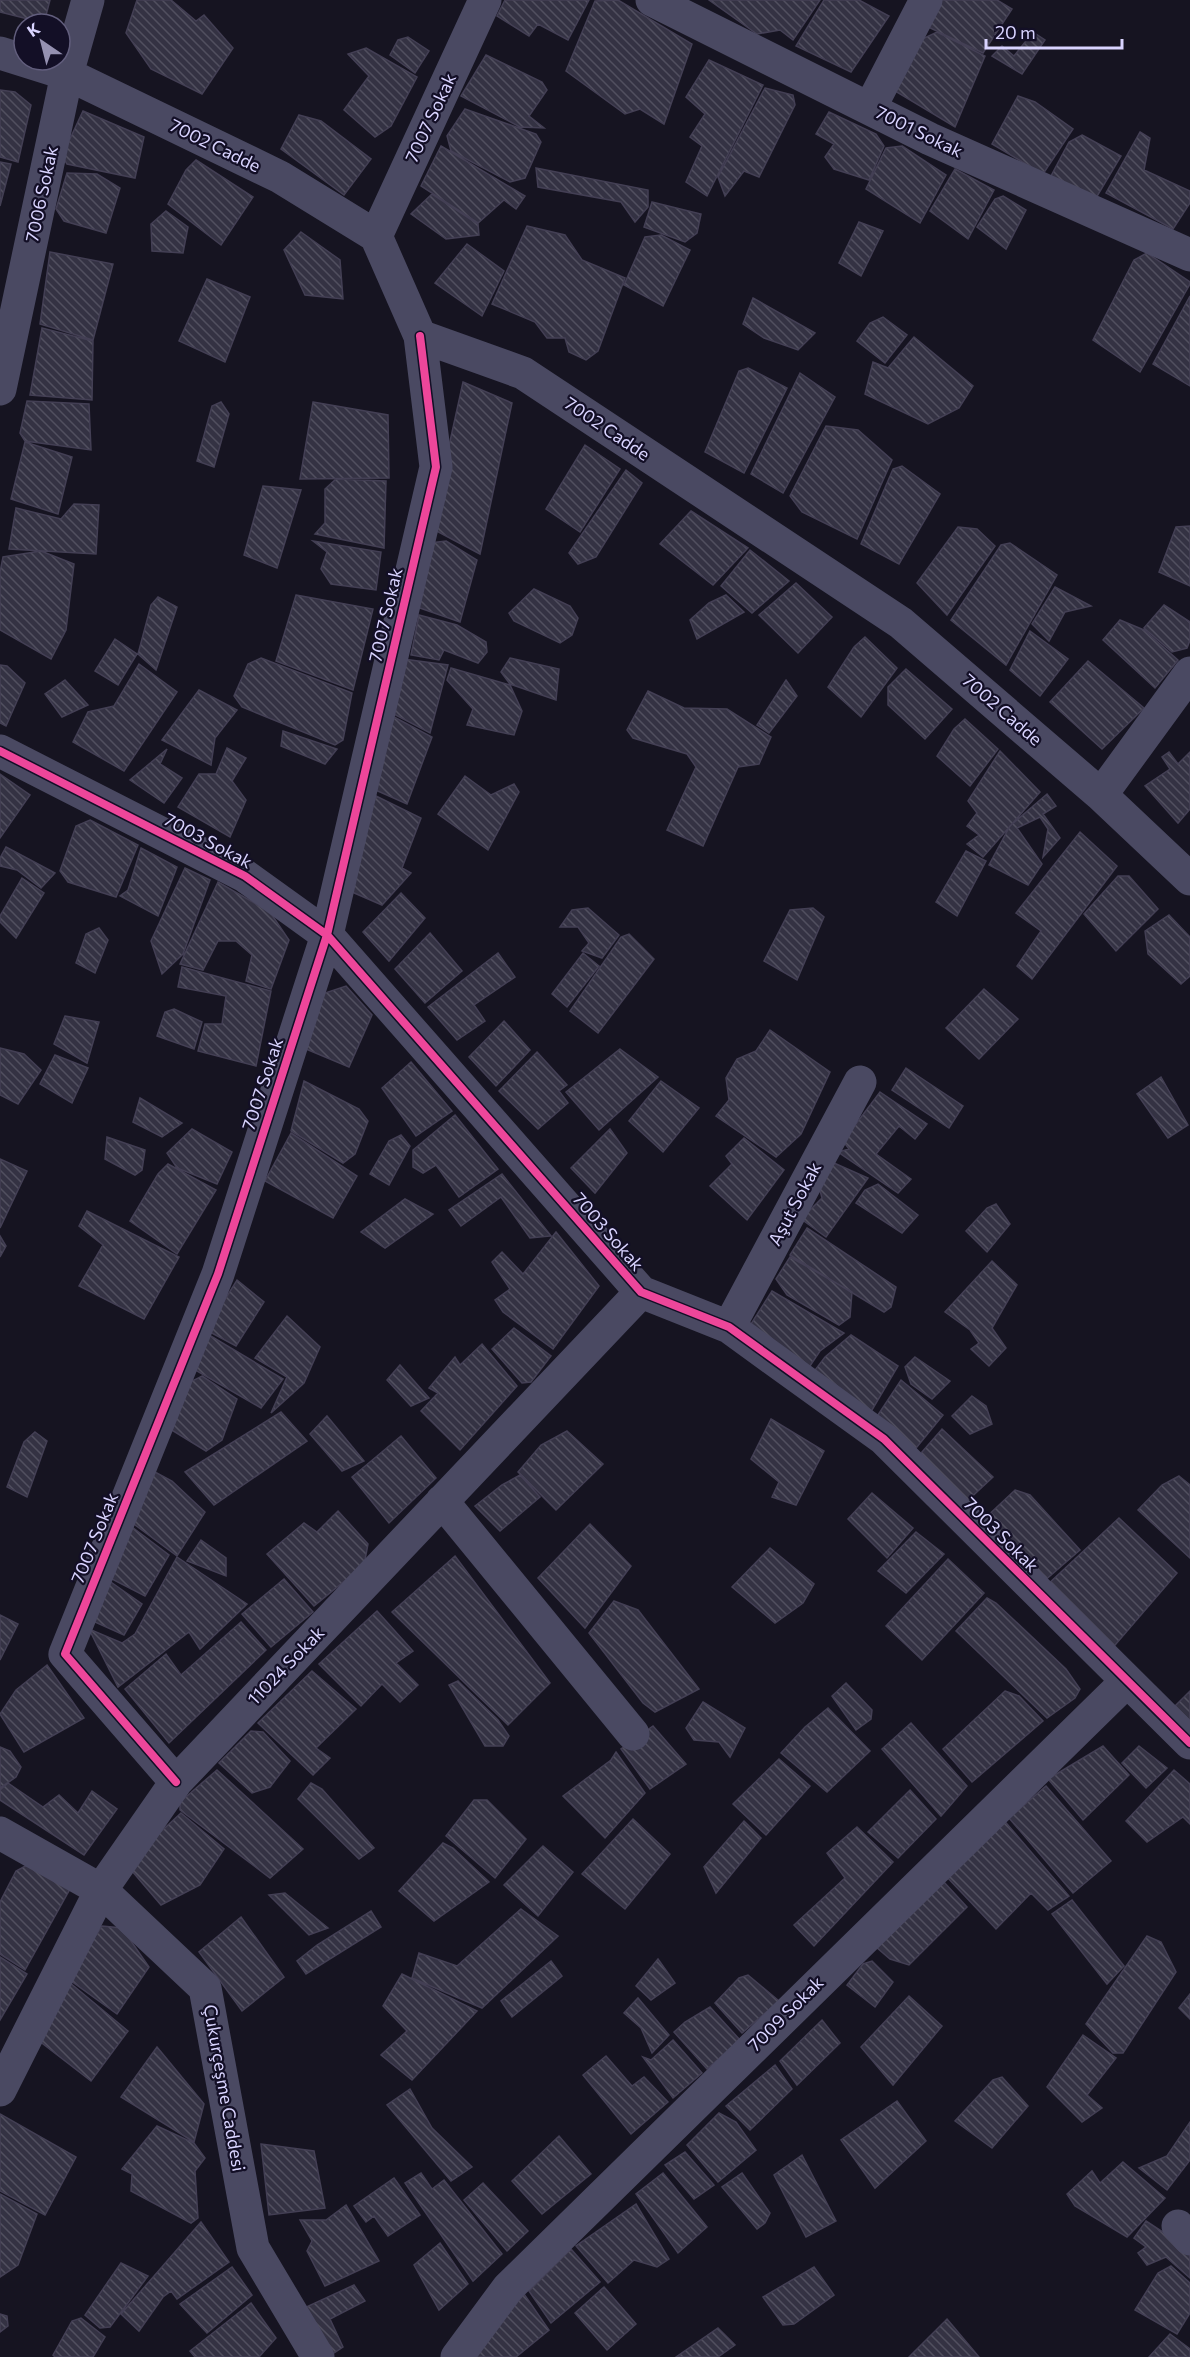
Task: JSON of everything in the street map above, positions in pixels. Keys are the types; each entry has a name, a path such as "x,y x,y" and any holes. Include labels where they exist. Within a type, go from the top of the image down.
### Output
{"street":[{"name":"7006 Sokak","path":"0,389 67,74 88,0"},
{"name":"7007 Sokak","path":"376,236 485,0"},
{"name":"7001 Sokak","path":"652,0 930,139 1190,255"},
{"path":"870,108 926,0"},
{"name":"7002 Cadde","path":"0,53 67,74 280,177 376,236"},
{"path":"376,236 420,336"},
{"name":"7002 Cadde","path":"420,336 522,373 901,624 1101,795 1190,879"},
{"name":"7007 Sokak","path":"176,1782 65,1654 218,1274 327,935 436,467 420,336"},
{"path":"1101,795 1190,673"},
{"name":"7003 Sokak","path":"0,751 245,876 327,935 641,1292 729,1327 884,1439 1190,1743"},
{"name":"Aşut Sokak","path":"729,1327 860,1082"},
{"name":"11024 Sokak","path":"0,2090 101,1890 176,1782 641,1292"},
{"path":"442,1501 633,1734"},
{"name":"7009 Sokak","path":"457,2357 508,2288 1127,1681"},
{"name":"Çukurçeşme Caddesi","path":"0,1833 101,1890 205,1988 253,2248 318,2357"}],"building":[{"path":"0,0 50,0 47,12 12,12 12,15 0,12"},
{"path":"137,0 171,0 196,21 204,15 233,48 202,94 151,69 126,33"},
{"path":"505,0 589,0 568,40 538,24 529,36 497,16"},
{"path":"618,0 692,44 664,124 640,109 625,114 566,71 595,1"},
{"path":"709,0 820,0 793,40 780,30 757,34"},
{"path":"824,0 859,0 889,16 851,72 796,46"},
{"path":"941,0 997,0 1012,9 983,53 928,27"},
{"path":"937,32 985,56 955,127 895,91 920,40"},
{"path":"1033,32 1045,40 1022,74 992,56 1002,46 1014,56"},
{"path":"408,37 429,51 415,73 390,55 398,40"},
{"path":"366,48 417,77 391,126 375,137 344,110 369,76 348,54"},
{"path":"486,55 542,82 547,90 529,116 544,128 520,127 461,96"},
{"path":"709,60 763,85 707,196 686,182 702,146 690,137 705,114 686,97"},
{"path":"765,88 793,95 795,105 759,177 744,171 725,196 718,177"},
{"path":"0,90 15,92 31,105 18,162 0,157"},
{"path":"1018,96 1035,102 1073,129 1043,174 992,144"},
{"path":"465,109 536,134 541,142 525,178 510,182 451,151 447,136"},
{"path":"83,111 144,137 135,178 67,164 62,156"},
{"path":"829,112 876,134 884,146 869,180 834,169 825,157 834,144 816,134"},
{"path":"299,115 321,121 371,159 344,195 281,149"},
{"path":"1140,132 1150,138 1144,170 1190,191 1190,203 1173,229 1106,193"},
{"path":"1082,135 1121,156 1096,198 1051,176 1069,142"},
{"path":"441,146 525,196 516,209 504,200 478,223 421,186"},
{"path":"902,146 946,175 920,223 866,189 886,148"},
{"path":"196,160 253,197 221,245 168,204 186,170"},
{"path":"0,162 11,164 0,206"},
{"path":"536,168 648,190 648,207 635,222 621,202 538,187"},
{"path":"955,169 994,190 968,239 930,211"},
{"path":"67,173 97,174 120,188 106,233 64,221 56,209"},
{"path":"432,194 478,224 479,235 446,239 411,214"},
{"path":"1003,196 1026,210 1006,249 977,227 995,199"},
{"path":"652,202 701,214 697,233 685,242 644,227"},
{"path":"166,211 188,227 183,253 152,251 151,224"},
{"path":"859,222 883,231 861,276 839,263"},
{"path":"527,226 565,235 582,260 625,278 598,351 586,360 569,352 565,338 547,338 535,322 492,304"},
{"path":"301,232 340,260 343,299 305,295 284,250"},
{"path":"661,235 690,250 663,306 624,285 645,237"},
{"path":"467,244 504,271 482,316 435,283"},
{"path":"50,252 113,264 93,340 40,324"},
{"path":"1147,253 1190,284 1140,372 1093,340 1134,260"},
{"path":"207,279 250,297 225,362 179,341"},
{"path":"1190,296 1190,386 1153,364"},
{"path":"753,298 815,333 798,350 764,338 743,324"},
{"path":"883,317 907,335 885,363 857,341 870,323"},
{"path":"42,328 93,341 92,400 30,395"},
{"path":"914,337 973,386 959,408 928,424 865,394 873,362 888,368"},
{"path":"748,368 787,388 744,473 705,452 739,371"},
{"path":"800,373 835,397 783,493 751,474"},
{"path":"463,382 512,403 480,554 431,528"},
{"path":"27,401 89,404 91,450 25,441 20,433"},
{"path":"221,402 229,414 214,467 197,461 212,406"},
{"path":"313,402 388,415 389,478 300,479"},
{"path":"826,426 858,430 892,460 857,539 802,512 790,496"},
{"path":"25,442 72,457 58,514 11,499"},
{"path":"585,445 620,469 580,532 546,509"},
{"path":"902,466 940,494 899,564 861,544 893,469"},
{"path":"626,470 642,483 596,557 578,564 569,553"},
{"path":"336,479 386,481 384,548 315,534 325,523 325,489"},
{"path":"263,486 301,490 277,568 244,555"},
{"path":"74,504 99,505 96,554 9,549 16,508 61,519"},
{"path":"691,511 748,548 713,585 660,544"},
{"path":"1190,526 1190,586 1159,572 1176,527"},
{"path":"958,527 977,529 995,546 947,615 917,583"},
{"path":"313,541 381,552 376,590 331,584 321,569 327,552"},
{"path":"446,541 477,560 460,622 414,606 430,543"},
{"path":"1010,543 1057,575 1006,665 951,620 1001,545"},
{"path":"750,550 789,581 752,613 721,586"},
{"path":"41,551 74,564 66,630 51,659 0,630 0,572 3,557"},
{"path":"796,583 832,617 798,653 759,615"},
{"path":"1055,587 1091,606 1065,612 1049,641 1032,624"},
{"path":"534,589 570,606 578,618 572,635 560,643 514,621 509,613"},
{"path":"296,595 373,609 353,690 276,661"},
{"path":"726,595 744,612 697,639 690,620 709,603"},
{"path":"158,597 177,607 156,670 138,654 151,605"},
{"path":"1164,605 1190,622 1190,640 1187,648 1172,652 1144,628"},
{"path":"419,615 457,625 486,642 487,652 478,663 444,650 439,660 411,655"},
{"path":"1120,620 1144,630 1178,660 1155,688 1103,640"},
{"path":"1030,631 1068,659 1040,696 1010,670"},
{"path":"865,637 897,668 861,717 828,687 854,647"},
{"path":"115,639 137,654 118,685 95,671"},
{"path":"261,658 352,693 343,740 335,745 242,707 234,696 248,664"},
{"path":"510,658 559,669 556,700 510,684 501,672"},
{"path":"403,659 448,665 430,733 392,713"},
{"path":"1088,661 1144,708 1102,749 1050,702"},
{"path":"139,664 177,692 124,771 73,742 88,712 114,706"},
{"path":"0,665 7,666 25,683 6,726 0,723"},
{"path":"451,668 510,685 522,711 514,735 467,725 473,709 447,680"},
{"path":"906,669 952,709 925,739 888,705 888,687"},
{"path":"65,680 88,705 62,717 45,694"},
{"path":"786,680 797,696 769,733 757,725"},
{"path":"199,690 237,710 215,738 211,765 162,740"},
{"path":"648,691 684,708 727,709 771,737 759,764 738,767 703,846 667,830 696,767 687,754 633,738 627,730"},
{"path":"394,717 432,737 407,804 371,788"},
{"path":"965,719 998,749 970,786 937,756 954,729"},
{"path":"283,731 337,749 325,764 281,746"},
{"path":"227,748 246,758 232,781 246,800 230,837 178,807 199,774 216,774"},
{"path":"167,749 160,764 182,778 164,803 130,780"},
{"path":"1000,751 1040,792 983,857 967,844 979,835 967,826 977,813 968,801"},
{"path":"1169,752 1178,764 1190,752 1190,809 1178,823 1145,786 1170,769 1162,757"},
{"path":"0,774 30,795 0,838"},
{"path":"465,776 491,795 514,784 519,792 488,850 438,814"},
{"path":"1047,794 1056,806 1043,814 1060,838 1043,857 1048,829 1040,817 1017,828 1042,864 1028,885 989,865 1010,826"},
{"path":"376,796 421,818 402,868 411,873 382,905 345,889"},
{"path":"90,820 138,845 116,897 68,882 60,871 76,826"},
{"path":"1080,832 1117,866 1032,979 1017,966 1041,931 1016,913"},
{"path":"6,847 55,873 41,888 17,870 0,866 0,858"},
{"path":"141,848 177,867 158,916 120,896 128,890"},
{"path":"966,851 986,861 957,916 936,902"},
{"path":"185,868 210,880 183,954 162,974 151,941"},
{"path":"1118,876 1129,876 1158,909 1116,951 1084,914"},
{"path":"22,878 44,893 16,938 0,922 0,916"},
{"path":"218,882 270,912 289,940 271,989 246,981 252,955 236,941 218,941 203,970 180,964"},
{"path":"401,893 425,918 389,961 363,932"},
{"path":"588,908 619,935 602,958 582,951 589,943 578,927 560,927 572,910"},
{"path":"813,908 824,917 797,980 764,961 790,910"},
{"path":"1169,915 1190,937 1190,976 1181,984 1148,954 1145,931"},
{"path":"99,928 108,940 95,973 76,963 86,934"},
{"path":"430,933 462,971 425,1003 395,969"},
{"path":"629,934 654,959 598,1033 570,1011 621,937"},
{"path":"498,953 515,977 474,1005 485,1021 457,1040 428,1007"},
{"path":"583,953 599,966 567,1007 552,994"},
{"path":"182,967 271,991 256,1066 198,1051 205,1024 222,1024 226,996 178,987"},
{"path":"346,986 372,1015 349,1067 306,1049 322,994"},
{"path":"984,989 1018,1019 979,1059 946,1028"},
{"path":"174,1009 202,1022 194,1049 157,1036 165,1012"},
{"path":"65,1016 99,1022 87,1063 54,1044"},
{"path":"504,1021 530,1050 496,1086 469,1057"},
{"path":"770,1030 830,1072 801,1134 776,1157 716,1116 729,1100 726,1078 737,1059 756,1051"},
{"path":"0,1048 24,1054 41,1070 18,1104 0,1095"},
{"path":"620,1049 658,1077 599,1130 566,1092"},
{"path":"537,1052 567,1085 559,1091 568,1103 538,1129 499,1091"},
{"path":"55,1055 88,1068 72,1103 40,1084"},
{"path":"411,1062 452,1111 416,1136 382,1088"},
{"path":"906,1068 963,1106 949,1128 892,1090"},
{"path":"1161,1077 1188,1125 1168,1138 1137,1094"},
{"path":"304,1081 359,1109 368,1121 355,1154 343,1163 291,1131"},
{"path":"661,1081 699,1108 663,1152 629,1121"},
{"path":"880,1092 927,1124 915,1139 899,1126 876,1154 911,1179 898,1193 838,1152 849,1149 843,1141"},
{"path":"140,1098 182,1123 162,1137 133,1122"},
{"path":"455,1115 498,1169 459,1197 436,1165 423,1173 413,1167 413,1150"},
{"path":"192,1129 232,1152 217,1184 177,1168 167,1153"},
{"path":"610,1129 627,1153 595,1193 571,1168"},
{"path":"291,1133 357,1176 333,1218 265,1181"},
{"path":"401,1135 410,1146 389,1185 370,1174 389,1141"},
{"path":"107,1137 145,1150 142,1170 135,1175 105,1159"},
{"path":"744,1138 784,1170 747,1220 710,1186 732,1164 726,1156"},
{"path":"0,1159 27,1171 0,1228"},
{"path":"834,1163 868,1178 826,1237 801,1219 822,1198 818,1183"},
{"path":"168,1164 216,1190 177,1254 130,1221 158,1174"},
{"path":"502,1174 551,1236 530,1238 501,1197 461,1226 449,1210"},
{"path":"878,1184 918,1215 902,1233 856,1203 865,1190"},
{"path":"405,1199 433,1214 385,1248 361,1232"},
{"path":"996,1204 1010,1224 987,1252 966,1231 987,1208"},
{"path":"87,1211 179,1257 144,1319 79,1286 103,1245 79,1226"},
{"path":"807,1228 896,1287 891,1307 884,1312 790,1255"},
{"path":"556,1232 599,1286 553,1349 503,1312 495,1300 510,1289 492,1262 502,1252 523,1274"},
{"path":"0,1236 6,1246 0,1257"},
{"path":"790,1257 852,1292 850,1317 839,1325 787,1295 776,1279"},
{"path":"992,1261 1017,1285 992,1328 1006,1348 989,1366 971,1349 979,1343 970,1330 945,1312"},
{"path":"237,1280 264,1302 236,1346 206,1330"},
{"path":"772,1291 844,1333 820,1351 806,1372 749,1327"},
{"path":"287,1316 320,1347 304,1383 271,1413 287,1377 255,1358"},
{"path":"514,1328 551,1356 531,1382 522,1383 492,1349"},
{"path":"209,1335 283,1379 261,1408 190,1367"},
{"path":"851,1335 898,1366 865,1422 809,1378 825,1357"},
{"path":"482,1344 517,1386 460,1450 421,1411 438,1393 429,1388 455,1357 460,1365"},
{"path":"915,1357 950,1381 932,1399 911,1384 905,1367"},
{"path":"400,1365 429,1398 411,1406 387,1380"},
{"path":"202,1376 237,1399 222,1440 206,1451 165,1426 184,1385"},
{"path":"901,1380 943,1415 908,1458 872,1424"},
{"path":"972,1396 986,1406 992,1424 970,1434 952,1416"},
{"path":"281,1412 307,1441 214,1505 185,1472"},
{"path":"327,1416 364,1461 342,1471 310,1434"},
{"path":"771,1419 824,1451 796,1505 772,1497 779,1482 751,1459"},
{"path":"942,1429 993,1477 964,1504 915,1460"},
{"path":"567,1431 603,1464 556,1510 518,1472 541,1445"},
{"path":"35,1432 47,1441 27,1497 7,1487 24,1442"},
{"path":"401,1436 436,1478 389,1523 352,1477"},
{"path":"153,1471 172,1481 205,1512 177,1556 127,1519"},
{"path":"520,1475 540,1497 500,1531 475,1506 502,1485"},
{"path":"1179,1476 1190,1485 1190,1558 1138,1510 1162,1485"},
{"path":"1015,1490 1030,1495 1080,1550 1043,1582 982,1521"},
{"path":"872,1493 913,1528 887,1558 848,1519"},
{"path":"338,1511 368,1544 364,1565 314,1606 267,1554 304,1523 317,1532"},
{"path":"1119,1518 1177,1573 1110,1651 1046,1586"},
{"path":"590,1524 631,1566 585,1628 538,1578"},
{"path":"132,1527 169,1555 145,1596 106,1576"},
{"path":"916,1532 944,1554 906,1593 878,1571"},
{"path":"201,1540 226,1558 226,1576 187,1561"},
{"path":"770,1548 814,1584 803,1603 775,1623 732,1587"},
{"path":"455,1556 550,1683 508,1725 392,1612"},
{"path":"177,1557 247,1604 200,1649 189,1632 118,1687 89,1629 122,1643 135,1634"},
{"path":"948,1559 984,1593 922,1660 886,1626"},
{"path":"284,1579 313,1612 271,1647 242,1614"},
{"path":"108,1580 142,1604 124,1635 88,1619"},
{"path":"987,1598 996,1603 1066,1669 1080,1689 1075,1698 1047,1718 956,1631"},
{"path":"614,1601 638,1610 699,1689 655,1712 643,1703 589,1633"},
{"path":"377,1611 413,1651 396,1663 418,1685 400,1702 382,1684 361,1706 319,1664"},
{"path":"0,1615 18,1624 0,1660"},
{"path":"241,1622 266,1650 169,1743 125,1689 166,1654 181,1675"},
{"path":"47,1665 84,1718 24,1752 0,1714 16,1690"},
{"path":"312,1671 356,1709 316,1748 330,1758 313,1775 258,1723"},
{"path":"458,1681 498,1720 509,1736 503,1746 485,1746 449,1685"},
{"path":"846,1683 872,1710 871,1719 856,1730 832,1696"},
{"path":"1005,1691 1019,1696 1043,1721 972,1782 943,1749"},
{"path":"1190,1691 1190,1729 1170,1711"},
{"path":"703,1702 745,1728 730,1757 719,1742 694,1740 686,1728"},
{"path":"828,1708 870,1751 827,1792 781,1753 805,1727"},
{"path":"911,1723 967,1786 941,1816 882,1749"},
{"path":"653,1726 686,1764 650,1789 621,1749"},
{"path":"251,1731 263,1732 290,1761 270,1787 252,1793 219,1763"},
{"path":"1103,1746 1129,1775 1083,1820 1048,1779"},
{"path":"1139,1746 1167,1768 1146,1788 1122,1763"},
{"path":"0,1747 10,1751 21,1767 16,1777 0,1788"},
{"path":"616,1752 645,1793 605,1838 563,1796 611,1760"},
{"path":"779,1759 810,1786 766,1835 733,1804"},
{"path":"217,1770 303,1849 270,1878 180,1810 180,1802"},
{"path":"1174,1770 1190,1784 1190,1824 1183,1817 1147,1842 1126,1821"},
{"path":"8,1783 43,1807 59,1795 78,1813 92,1791 117,1809 84,1855 0,1800 0,1790"},
{"path":"311,1783 322,1789 374,1848 359,1859 298,1799"},
{"path":"1046,1786 1111,1861 1073,1893 1009,1818"},
{"path":"910,1790 936,1819 898,1858 868,1832"},
{"path":"474,1800 487,1800 526,1839 495,1878 446,1836"},
{"path":"181,1813 224,1849 200,1885 161,1905 126,1864"},
{"path":"1001,1817 1069,1896 1048,1910 1031,1893 996,1929 945,1875"},
{"path":"633,1819 670,1854 625,1909 582,1874"},
{"path":"744,1821 761,1838 716,1893 704,1867"},
{"path":"857,1827 893,1862 814,1946 794,1925 845,1878 827,1853"},
{"path":"443,1843 453,1848 489,1882 434,1921 399,1891"},
{"path":"543,1846 573,1872 538,1916 504,1885"},
{"path":"29,1864 70,1889 25,1970 0,1954 0,1902 16,1871"},
{"path":"943,1881 967,1907 909,1965 890,1959 876,1947"},
{"path":"285,1893 328,1928 309,1935 269,1895"},
{"path":"1072,1900 1124,1966 1107,1984 1052,1914"},
{"path":"521,1909 558,1936 482,2008 412,1978 419,1953 457,1966"},
{"path":"371,1911 381,1927 306,1974 297,1961 317,1945"},
{"path":"241,1917 284,1977 242,2011 199,1952"},
{"path":"102,1926 122,1928 149,1967 117,2014 67,1978"},
{"path":"1147,1936 1161,1942 1176,1972 1123,2053 1113,2053 1086,2024"},
{"path":"0,1957 27,1974 0,2020"},
{"path":"658,1959 675,1983 651,2000 636,1986"},
{"path":"551,1961 562,1976 512,2017 501,2001"},
{"path":"872,1961 893,1982 875,2007 847,1985 863,1964"},
{"path":"402,1974 477,2011 412,2080 381,2055 407,2031 383,2006"},
{"path":"748,1975 779,2001 742,2033 715,2003 739,1978"},
{"path":"69,1982 128,2031 91,2081 38,2040"},
{"path":"1190,1994 1190,2019 1179,2008"},
{"path":"909,1996 942,2026 893,2085 861,2047"},
{"path":"638,1998 669,2035 652,2053 641,2028 624,2013"},
{"path":"710,2007 740,2040 707,2069 674,2032 685,2022"},
{"path":"822,2020 840,2043 797,2085 780,2061"},
{"path":"1083,2035 1116,2058 1087,2095 1102,2108 1082,2122 1047,2087"},
{"path":"673,2040 702,2073 673,2098 643,2057 651,2060"},
{"path":"157,2047 204,2104 194,2142 121,2097"},
{"path":"606,2056 632,2086 644,2077 668,2102 631,2134 583,2075"},
{"path":"775,2065 792,2089 750,2130 726,2106"},
{"path":"1002,2077 1028,2106 992,2148 955,2121 993,2080"},
{"path":"410,2089 432,2128 472,2167 451,2181 387,2105"},
{"path":"897,2101 926,2141 875,2188 841,2140"},
{"path":"719,2113 736,2122 756,2150 718,2182 687,2145"},
{"path":"0,2114 76,2157 45,2215 0,2191"},
{"path":"1190,2122 1190,2160 1167,2190 1139,2168 1167,2156"},
{"path":"157,2126 194,2143 205,2158 195,2171 198,2218 191,2223 131,2191 132,2174 122,2169"},
{"path":"559,2136 591,2174 542,2214 512,2181"},
{"path":"261,2144 314,2151 325,2208 269,2215"},
{"path":"685,2152 714,2185 694,2199 665,2165"},
{"path":"802,2155 836,2221 806,2237 774,2175"},
{"path":"1123,2162 1165,2198 1127,2237 1075,2206 1067,2194 1092,2171 1100,2183"},
{"path":"421,2173 432,2189 444,2180 502,2254 473,2281 405,2183"},
{"path":"663,2173 707,2227 678,2253 636,2194"},
{"path":"742,2173 770,2213 765,2223 757,2229 722,2187"},
{"path":"394,2178 420,2215 388,2236 374,2216 366,2222 354,2206"},
{"path":"483,2183 528,2231 507,2251 464,2200"},
{"path":"0,2194 37,2214 18,2265 0,2277"},
{"path":"636,2204 669,2259 657,2267 634,2260 608,2283 576,2246"},
{"path":"346,2205 379,2261 325,2286 307,2251 312,2241 300,2220 326,2220"},
{"path":"1146,2221 1190,2250 1190,2278 1166,2257 1147,2265 1138,2253 1146,2247 1134,2238"},
{"path":"201,2222 229,2262 177,2299 171,2291 163,2297 139,2331 121,2314"},
{"path":"440,2243 468,2284 439,2310 414,2265"},
{"path":"571,2249 600,2282 551,2323 529,2291"},
{"path":"121,2263 148,2276 110,2327 100,2328 85,2315"},
{"path":"1171,2266 1190,2283 1190,2313 1177,2334 1135,2310 1158,2273"},
{"path":"232,2267 252,2295 207,2333 180,2304"},
{"path":"814,2267 834,2295 794,2324 783,2325 763,2297"},
{"path":"354,2285 365,2301 330,2319 343,2347 331,2355 304,2308"},
{"path":"604,2287 636,2324 607,2350 575,2313"},
{"path":"524,2294 549,2330 516,2357 474,2357"},
{"path":"251,2303 276,2338 259,2357 195,2357 190,2351"},
{"path":"0,2314 7,2316 8,2326 0,2332"},
{"path":"81,2318 105,2337 93,2357 55,2357 53,2355 72,2321"},
{"path":"947,2319 979,2357 909,2357"},
{"path":"718,2328 735,2345 718,2357 676,2357"},
{"path":"1170,2334 1190,2349 1190,2357 1149,2357"}],"cycle path":[{"path":"176,1782 65,1654 218,1274 327,935 436,467 420,336"},
{"path":"0,751 245,876 327,935 641,1292 729,1327 884,1439 1190,1743"}]}
